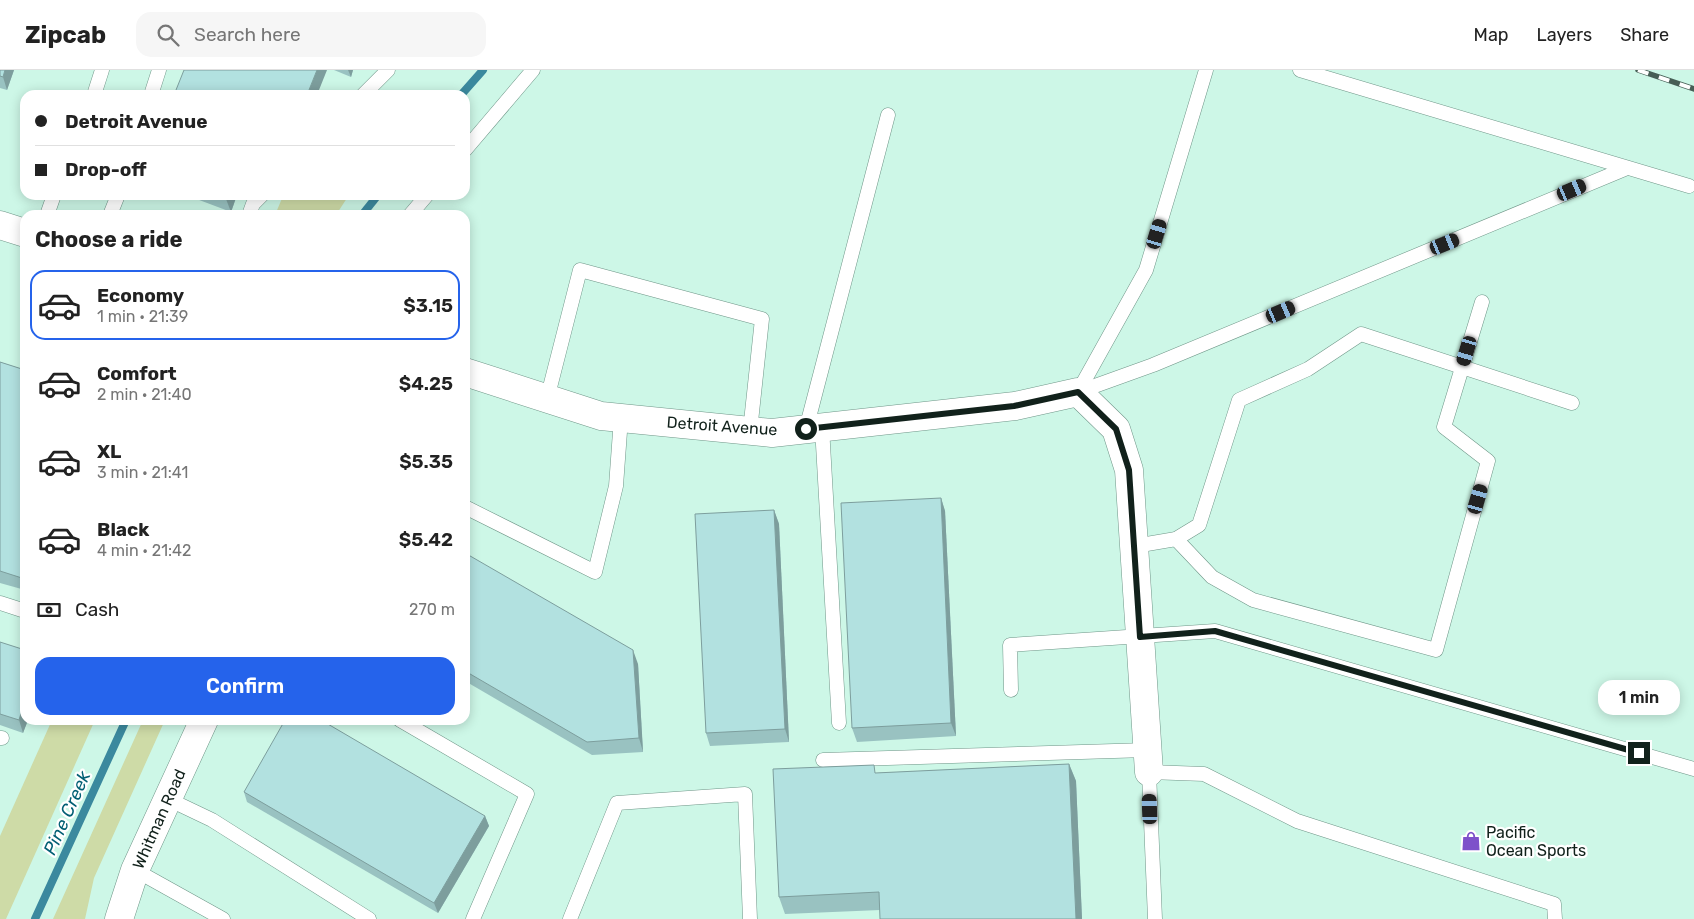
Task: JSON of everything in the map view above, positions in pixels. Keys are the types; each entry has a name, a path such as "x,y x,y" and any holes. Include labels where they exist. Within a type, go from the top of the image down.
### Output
{"street":[{"path":"0,225 20,231"},
{"name":"Detroit Avenue","path":"470,374 601,416 772,433 1014,406 1078,392"},
{"path":"1078,392 1116,429 1129,470 1148,761"},
{"name":"Whitman Road","path":"119,919 135,870 202,725"}],"lane":[{"path":"96,90 102,70"},
{"path":"153,90 159,70"},
{"path":"368,90 388,70"},
{"path":"470,144 533,70"},
{"path":"1078,392 1146,270 1206,70"},
{"path":"1300,70 1690,186"},
{"path":"839,723 814,428 888,114"},
{"path":"1078,392 1153,365 1627,168"},
{"path":"414,210 423,200"},
{"path":"548,399 580,270 762,319 750,431"},
{"path":"1176,539 1212,577 1253,600 1436,650 1488,461 1444,427 1482,302"},
{"path":"1135,546 1176,539 1199,525 1239,400 1308,370 1361,334 1572,403"},
{"path":"470,509 596,572 616,486 622,418"},
{"path":"0,603 20,609"},
{"path":"1011,690 1010,645 1215,631 1694,769"},
{"path":"409,725 527,794 473,919"},
{"path":"823,760 1148,761 1204,774 1297,821 1554,904 1555,919"},
{"path":"1148,761 1155,919"},
{"path":"570,919 617,803 745,794 750,919"},
{"path":"168,799 212,820 369,919"},
{"path":"135,870 223,919"}],"green space":[{"path":"281,200 346,200 339,210 277,210"},
{"path":"50,725 93,725 6,919 0,919 0,836"},
{"path":"141,725 163,725 94,878 85,919 53,919"}],"building":[{"path":"0,70 5,70 3,77 0,76"},
{"path":"184,70 317,70 309,90 176,90"},
{"path":"0,362 20,368 20,577 0,571"},
{"path":"941,498 951,723 852,728 841,503"},
{"path":"774,510 785,729 706,733 695,514"},
{"path":"470,556 633,650 639,738 587,742 470,674"},
{"path":"0,642 20,648 20,717 19,720 0,714"},
{"path":"282,725 330,725 485,816 434,903 244,792"},
{"path":"1069,764 1076,919 880,919 879,892 779,897 773,769 874,765 875,773"}],"waterway":[{"name":"Pine Creek","path":"465,90 483,70"},
{"name":"Pine Creek","path":"366,210 374,200"},
{"name":"Pine Creek","path":"35,919 124,725"}],"railway":[{"path":"1638,70 1694,89"}],"place":[{"name":"Pacific Ocean Sports","path":"1471,841"}],"route":[{"path":"806,429 1014,406 1078,392 1116,429 1129,470 1140,637 1215,631 1639,753"}]}
